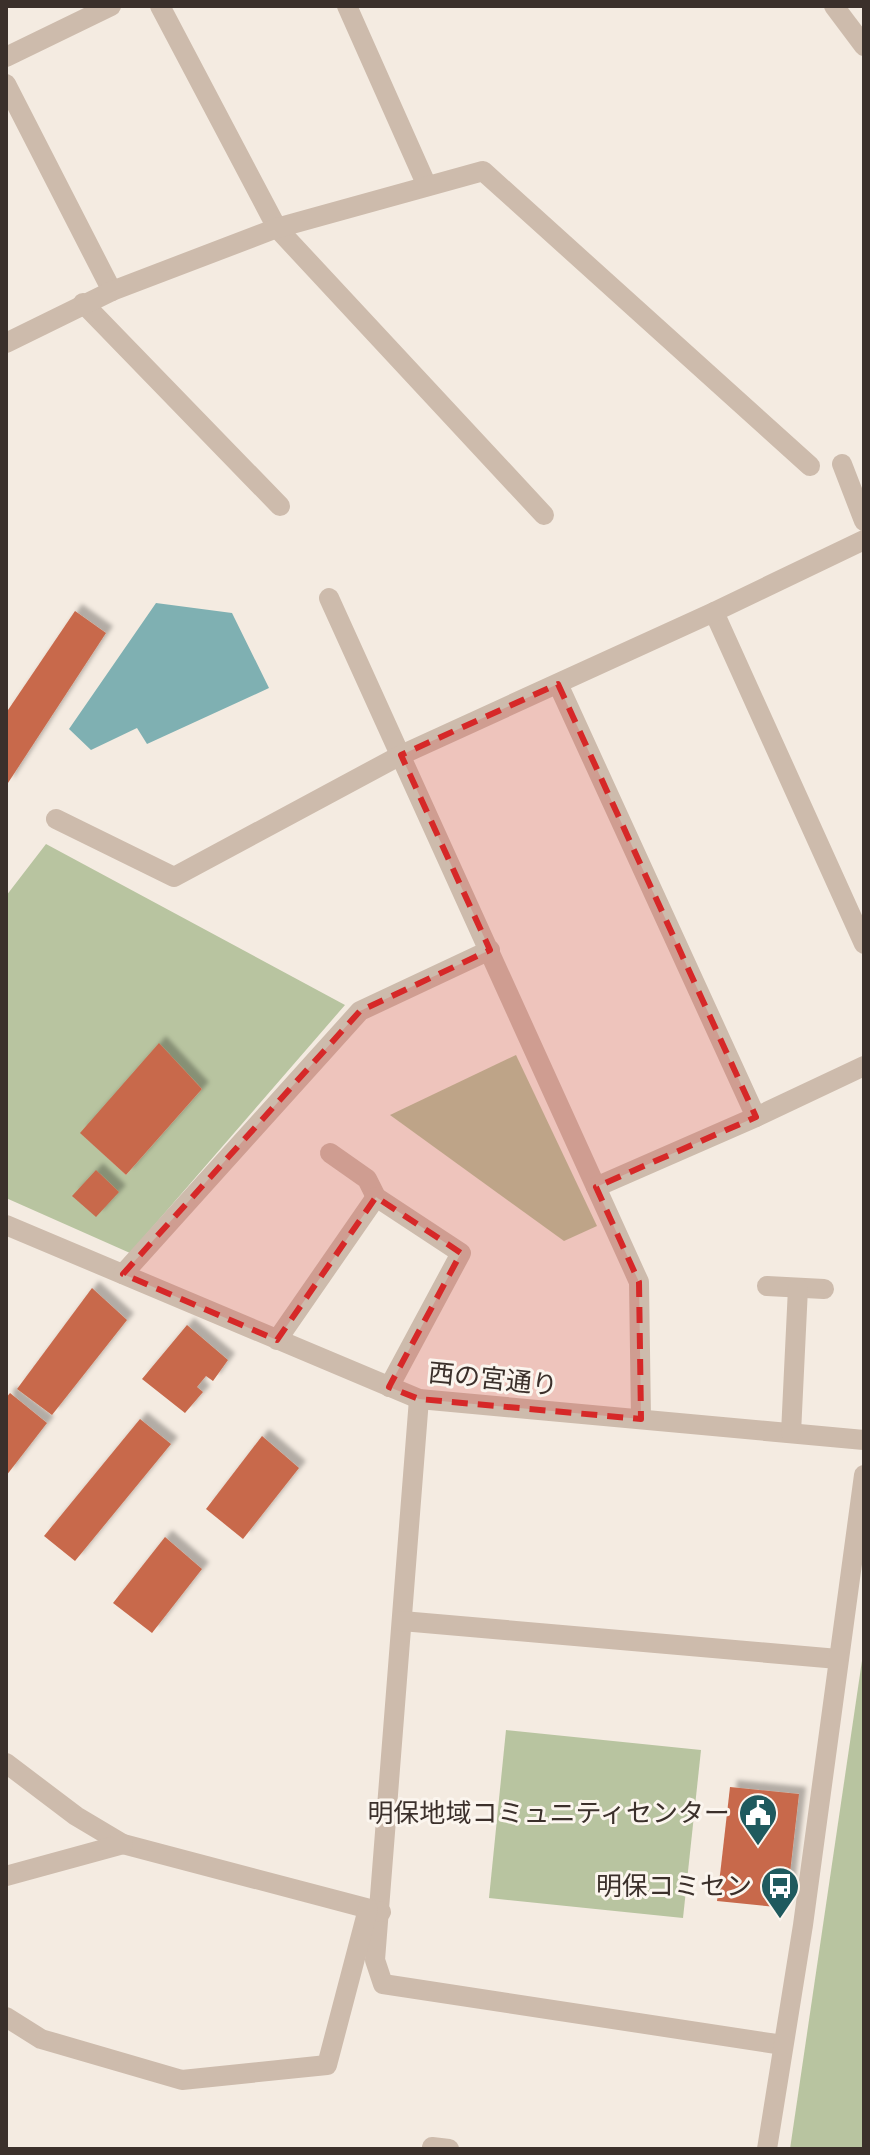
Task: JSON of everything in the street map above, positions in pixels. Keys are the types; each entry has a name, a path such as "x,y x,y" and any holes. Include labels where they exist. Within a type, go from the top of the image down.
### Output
{"street":[{"path":"6,57 111,6"},
{"path":"160,6 277,228 544,515"},
{"path":"347,6 427,186"},
{"path":"834,6 864,46"},
{"path":"6,84 112,291"},
{"path":"6,343 83,303 277,228 483,171 810,466"},
{"path":"83,303 280,506"},
{"path":"842,464 864,521"},
{"path":"56,819 174,877 401,755 864,540"},
{"path":"329,598 639,1282 641,1419"},
{"path":"714,612 864,944"},
{"path":"558,684 756,1117"},
{"path":"123,1274 360,1011 490,950"},
{"path":"596,1187 864,1066"},
{"path":"330,1153 367,1179 376,1197 461,1253 389,1387"},
{"path":"277,1340 376,1197"},
{"name":"西の宮通り","path":"6,1225 419,1399 864,1440"},
{"path":"767,1286 824,1289"},
{"path":"791,1433 798,1288"},
{"path":"419,1399 375,1910 375,1960 383,1984 783,2045"},
{"path":"767,2149 803,1925 864,1475"},
{"path":"402,1621 838,1659"},
{"path":"6,1763 76,1816 123,1844 375,1910"},
{"path":"6,1876 123,1844"},
{"path":"6,2017 41,2039 182,2080 327,2065 375,1910"}],"highlighted area":[{"path":"558,684 756,1117 596,1187 639,1282 641,1419 419,1399 389,1387 461,1253 376,1197 277,1340 123,1274 360,1011 490,950 401,755"}],"green space":[{"path":"46,844 345,1005 130,1253 6,1198 6,896","holes":["159,1044 202,1089 126,1175 81,1133"]},
{"path":"516,1055 597,1226 564,1241 390,1115"},
{"path":"864,1647 864,2149 790,2149"},
{"path":"506,1730 701,1750 683,1918 489,1898"}],"water":[{"path":"156,603 232,613 269,688 147,744 137,728 91,750 69,729"}],"building":[{"path":"75,611 106,633 6,786 6,713"},
{"path":"159,1043 202,1089 126,1175 80,1133"},
{"path":"96,1170 119,1192 96,1217 72,1196"},
{"path":"92,1288 127,1320 52,1415 17,1389"},
{"path":"187,1325 228,1360 213,1381 206,1376 197,1387 203,1392 185,1413 142,1379"},
{"path":"10,1393 47,1423 6,1476 6,1398"},
{"path":"140,1419 171,1444 75,1561 44,1536"},
{"path":"262,1436 299,1468 243,1539 206,1509"},
{"path":"165,1537 202,1569 152,1633 113,1603"},
{"name":"明保地域コミュニティセンター","path":"730,1787 799,1794 786,1908 717,1901"}],"place":[{"name":"明保地域コミュニティセンター","path":"758,1847"},
{"name":"明保コミセン","path":"780,1920"}]}
